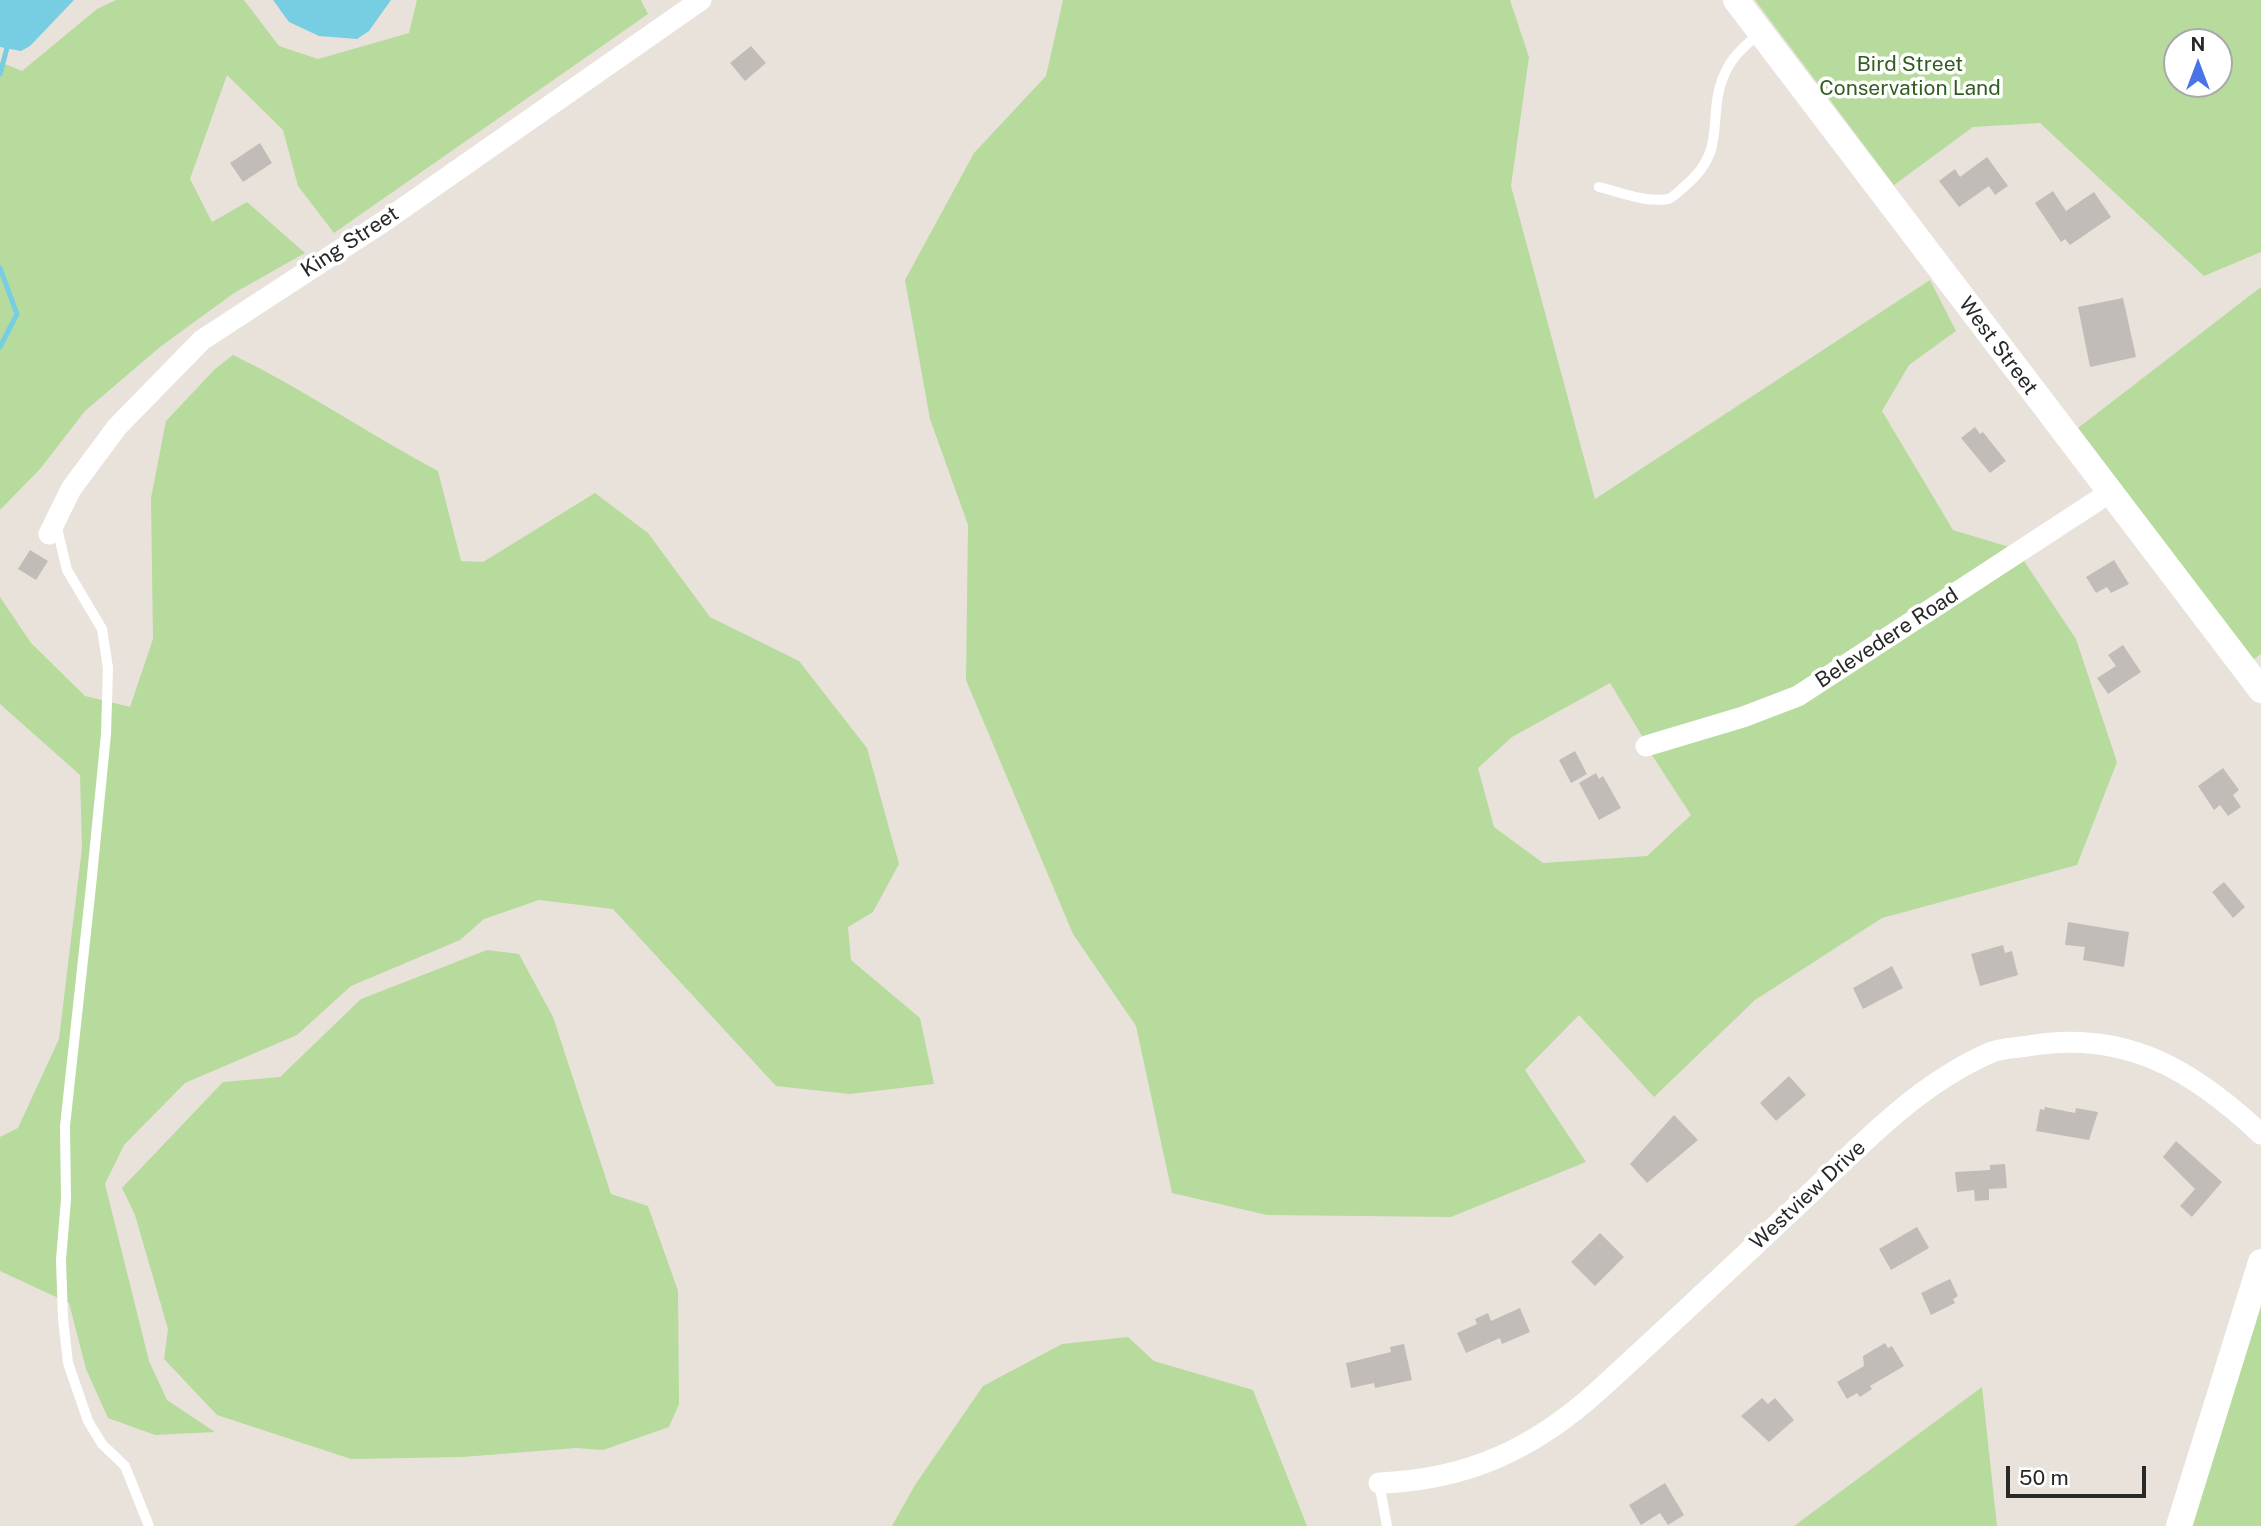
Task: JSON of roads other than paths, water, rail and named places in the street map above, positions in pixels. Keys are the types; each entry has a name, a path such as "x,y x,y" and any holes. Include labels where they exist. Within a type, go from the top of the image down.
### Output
{"street":[{"name":"King Street","path":"52,528 71,489 117,427 202,340 386,220 701,0"},
{"name":"West Street","path":"1736,0 2261,690"},
{"name":"Belevedere Road","path":"1646,746 1743,717 1798,696 2109,493"},
{"name":"Westview Drive","path":"1379,1483 1417,1482 1452,1475 1528,1444 1560,1422 1619,1372 1878,1129 1943,1079 1994,1052 2049,1042 2093,1042 2143,1055 2180,1070 2219,1095 2261,1134"},
{"path":"2179,1526 2261,1262"}],"lane":[{"path":"1599,187 1650,200 1670,198 1692,181 1708,160 1715,141 1717,111 1725,73 1746,44 1760,33"},
{"path":"52,528 67,570 102,629 108,667 95,845 65,1126 66,1199 61,1260 63,1319 68,1363 88,1421 102,1444 125,1466 149,1526"},
{"path":"1379,1483 1387,1526"}],"water":[{"path":"0,0 74,0 30,46 21,51 0,47"},
{"path":"273,0 391,0 369,31 357,39 319,36 289,22"}],"waterway":[{"path":"0,74 8,44"},
{"path":"0,268 17,314 0,347"}],"park label":[{"name":"Bird Street Conservation Land","path":"1910,77"}]}
